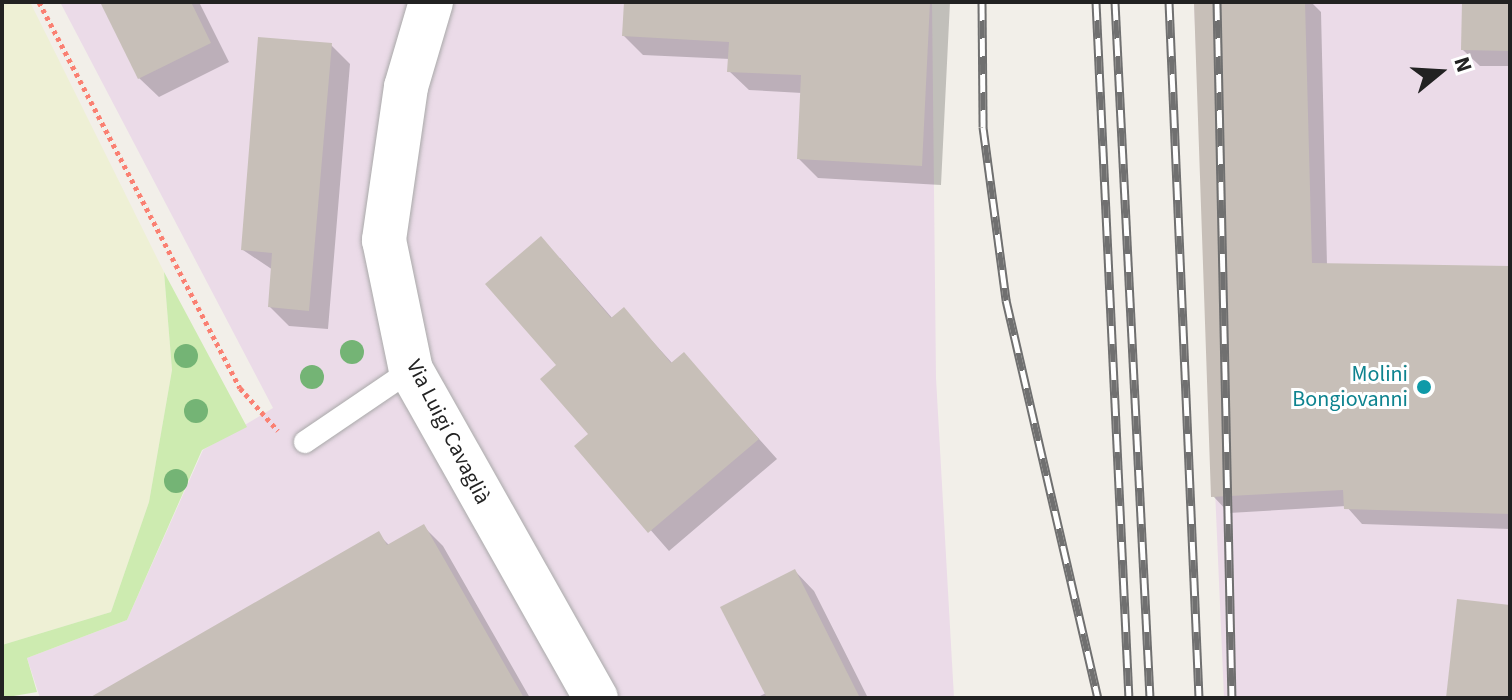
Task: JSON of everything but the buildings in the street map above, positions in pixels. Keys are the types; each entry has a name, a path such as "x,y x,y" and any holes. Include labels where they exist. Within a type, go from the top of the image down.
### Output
{"street":[{"name":"Via Luigi Cavaglià","path":"431,2 406,87 384,240 411,370 596,698"}],"lane":[{"path":"305,442 411,370"}],"path":[{"path":"39,2 240,388 269,427 305,442"}],"shaded area":[{"path":"60,2 932,2 936,378 954,698 40,698 27,658 127,620 203,450 273,408"},
{"path":"1510,2 1510,698 1224,698 1194,3"}],"green space":[{"path":"2,2 30,2 164,272 172,370 149,502 111,612 2,645"},
{"path":"164,272 247,427 202,450 127,620 27,658 37,692 2,698 2,645 111,612 149,502 172,370"}],"railway":[{"path":"982,2 983,127 1006,300 1098,698"},
{"path":"1096,2 1129,698"},
{"path":"1115,2 1150,698"},
{"path":"1169,2 1199,698"},
{"path":"1217,2 1232,698"}],"place":[{"name":"Molini Bongiovanni","path":"1424,387"}]}
